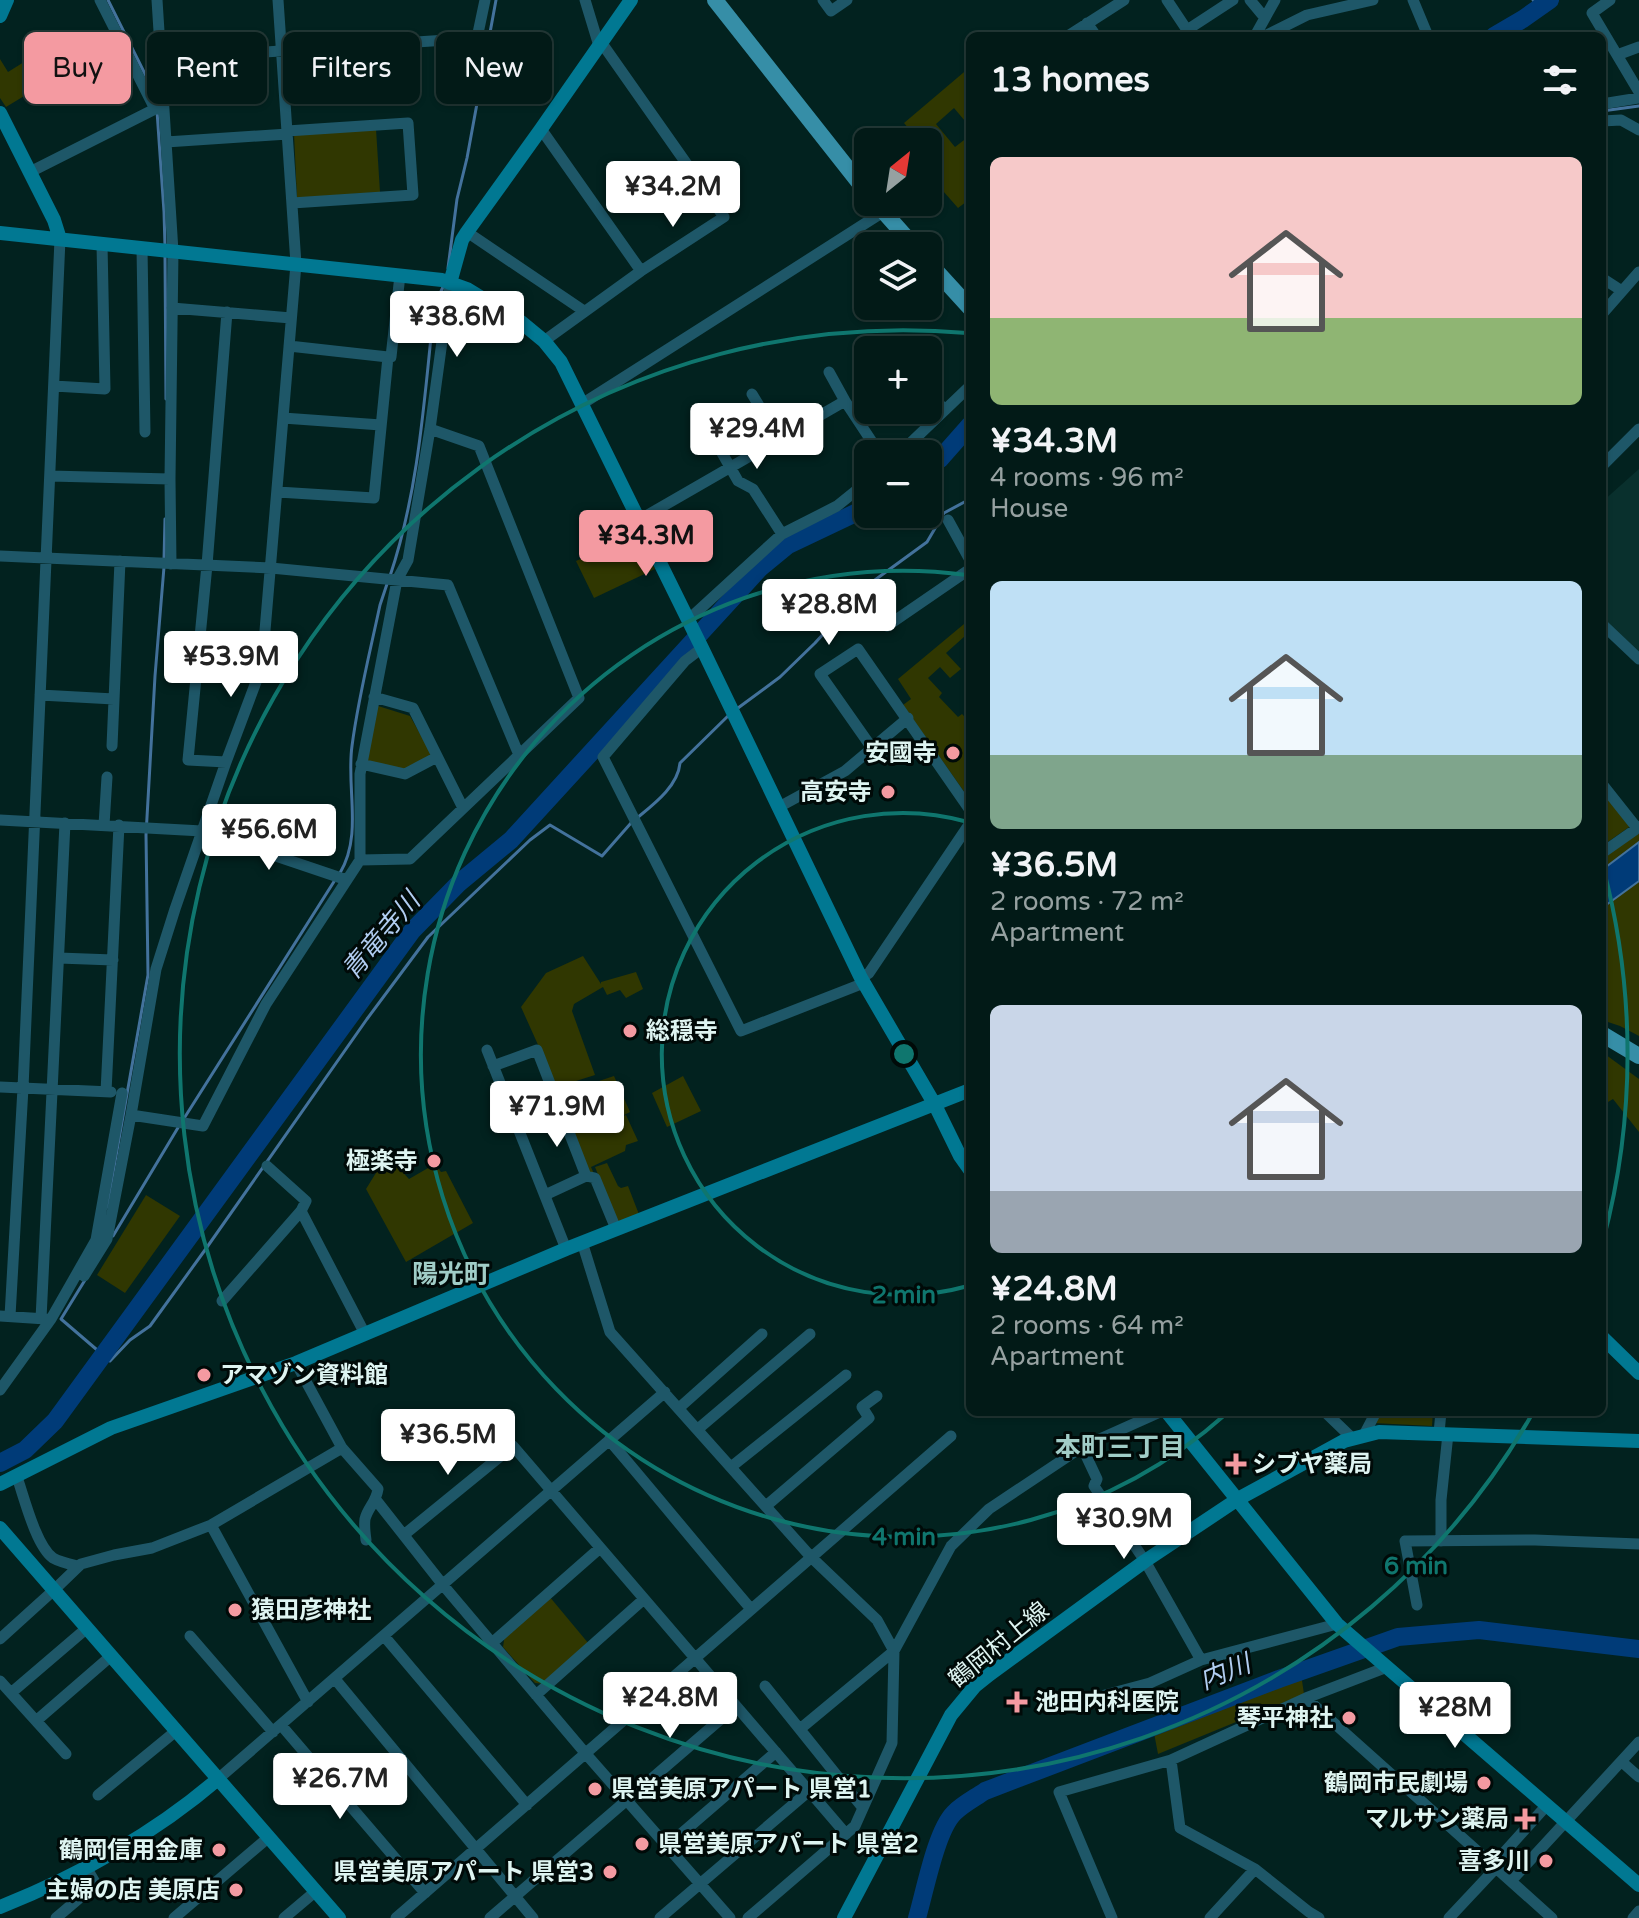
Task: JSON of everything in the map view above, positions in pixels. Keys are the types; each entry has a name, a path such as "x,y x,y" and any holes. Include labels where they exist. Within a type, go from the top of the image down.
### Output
{"main road":[{"path":"715,0 854,176"},
{"path":"887,216 901,232"},
{"path":"942,277 966,304"},
{"path":"1606,1036 1639,1056"}],"street":[{"path":"0,16 7,0"},
{"path":"101,0 160,109"},
{"path":"157,0 159,32"},
{"path":"84,1276 107,1239 156,969 262,666 296,264 278,0"},
{"path":"267,52 477,38 485,0"},
{"path":"544,341 641,271 724,217 600,44 585,0"},
{"path":"131,1115 203,1126 266,1004 360,860 361,764 397,580 408,560 450,283 462,240 631,0"},
{"path":"823,0 831,11 847,0"},
{"path":"1074,32 1108,4 1124,0"},
{"path":"1167,0 1187,30 1233,0"},
{"path":"1250,0 1265,18"},
{"path":"1257,32 1275,0"},
{"path":"1273,32 1307,15 1373,0"},
{"path":"1413,0 1426,32"},
{"path":"1603,32 1592,13 1610,0"},
{"path":"1087,23 1093,32"},
{"path":"1606,37 1639,95 1606,103"},
{"path":"1617,55 1639,47"},
{"path":"1621,120 1624,101"},
{"path":"160,104 166,142 173,251 171,564"},
{"path":"30,172 160,109"},
{"path":"0,113 54,220 60,239 23,1088 5,1316 46,1319"},
{"path":"1606,121 1621,120 1639,130"},
{"path":"166,142 408,123 413,195 292,203"},
{"path":"541,129 641,271"},
{"path":"582,404 647,364 866,216"},
{"path":"467,232 584,311"},
{"path":"0,233 431,278 467,289 484,298 544,341 561,362 582,404 862,981 966,1164"},
{"path":"54,386 105,389 102,244"},
{"path":"142,248 145,432"},
{"path":"1606,309 1639,272"},
{"path":"278,492 374,498 388,357 391,357 400,275"},
{"path":"1606,281 1622,291"},
{"path":"172,308 291,318"},
{"path":"226,762 188,760 227,312"},
{"path":"289,346 388,357"},
{"path":"829,372 871,440"},
{"path":"914,440 966,390"},
{"path":"752,394 779,439"},
{"path":"639,520 845,401"},
{"path":"942,407 945,410"},
{"path":"283,418 381,425"},
{"path":"705,423 738,481 753,489 782,534"},
{"path":"360,860 410,859 579,698 479,446 430,429"},
{"path":"1606,462 1639,429"},
{"path":"50,476 170,479"},
{"path":"688,620 782,534 837,506 854,492"},
{"path":"948,520 966,553"},
{"path":"0,556 271,568 448,585 519,755"},
{"path":"112,746 120,561"},
{"path":"887,626 966,572"},
{"path":"1606,628 1639,659"},
{"path":"702,648 685,661 603,757 741,1031 862,981 966,829"},
{"path":"872,748 820,674 858,649 966,804"},
{"path":"40,695 114,699"},
{"path":"374,697 413,708 463,808"},
{"path":"779,807 845,771 908,718"},
{"path":"361,764 405,774 437,757"},
{"path":"104,825 107,777"},
{"path":"1606,789 1638,827 1606,850"},
{"path":"0,820 202,831 347,880"},
{"path":"46,1319 65,823"},
{"path":"106,1092 119,825"},
{"path":"59,958 113,960"},
{"path":"487,1050 566,1249"},
{"path":"493,1066 537,1050 586,1176"},
{"path":"0,1087 135,1094"},
{"path":"0,1484 111,1428 296,1363 582,1242 966,1092"},
{"path":"0,1390 96,1240 122,1093"},
{"path":"222,1301 301,1211 306,1201 267,1166"},
{"path":"545,1195 586,1176 595,1178 616,1229"},
{"path":"301,1211 365,1334"},
{"path":"582,1242 610,1332 811,1557 877,1620 894,1651 892,1743 855,1826 748,1918"},
{"path":"679,1408 762,1334"},
{"path":"698,1429 810,1334"},
{"path":"1606,1341 1639,1373"},
{"path":"296,1363 342,1448 378,1489 376,1500 364,1522 366,1540"},
{"path":"731,1467 846,1375"},
{"path":"0,1907 86,1867 148,1832 218,1779 665,1392"},
{"path":"766,1506 869,1418 862,1407 877,1396"},
{"path":"800,1729 894,1651 951,1546 989,1509 1082,1447 1151,1416"},
{"path":"1170,1416 1337,1624 1639,1885"},
{"path":"1330,1416 1358,1436 1373,1416"},
{"path":"1441,1541 1444,1434 1442,1416"},
{"name":"鶴岡村上線","path":"844,1918 951,1715 975,1686 1145,1561 1238,1499 1336,1445 1358,1436 1392,1431 1639,1441"},
{"path":"396,1918 951,1436"},
{"path":"609,1440 751,1609"},
{"path":"405,1534 513,1446 846,1834"},
{"path":"1082,1447 1097,1479 1094,1486 1145,1561 1201,1660"},
{"path":"0,1639 77,1566 152,1548 211,1525 342,1448"},
{"path":"17,1477 30,1518 45,1549 51,1557 77,1566"},
{"path":"376,1500 536,1695 730,1918"},
{"path":"211,1525 308,1702"},
{"path":"0,1528 339,1918"},
{"path":"1417,1605 1405,1541 1535,1540 1639,1544"},
{"path":"492,1643 600,1548"},
{"path":"536,1695 644,1599"},
{"path":"1105,1695 1150,1683 1201,1660 1337,1624"},
{"path":"11,1693 87,1628"},
{"path":"190,1636 425,1893"},
{"path":"384,1636 527,1805"},
{"path":"36,1721 111,1656"},
{"path":"1112,1918 1059,1792 1171,1760 1306,1698 1387,1667"},
{"path":"335,1679 533,1918"},
{"path":"0,1681 66,1754"},
{"path":"765,1686 863,1808"},
{"path":"1306,1698 1552,1918"},
{"path":"490,1918 736,1706"},
{"path":"98,1795 176,1731"},
{"path":"1511,1881 1639,1742"},
{"path":"667,1846 776,1752"},
{"path":"1171,1760 1180,1828 1255,1869 1319,1918"},
{"path":"1622,1762 1639,1777"},
{"path":"660,1918 809,1791"},
{"path":"1449,1918 1547,1805"},
{"path":"174,1918 269,1837"},
{"path":"56,1918 96,1884 86,1867"},
{"path":"1210,1918 1255,1869"},
{"path":"284,1918 316,1891"},
{"path":"1633,1918 1639,1911"}],"shaded area":[{"path":"1639,469 1639,653 1606,622 1606,498"}],"green space":[{"path":"0,59 8,72 24,62 24,96 6,107 0,98"},
{"path":"966,70 966,122 954,108 936,124 939,128 908,128 904,123"},
{"path":"376,129 380,192 297,198 294,134"},
{"path":"942,131 955,147 966,139 966,202 958,208 942,190"},
{"path":"636,533 655,569 594,598 576,561"},
{"name":"安國寺","path":"966,622 966,637 946,653 961,669 950,678 940,667 928,678 942,693 939,697 958,717 962,714 966,718 966,794 903,705 911,699 898,679"},
{"path":"375,705 410,716 432,755 405,770 366,761"},
{"path":"1606,793 1632,825 1606,843"},
{"path":"1639,832 1639,1036 1606,1021 1606,856"},
{"path":"583,956 601,984 636,972 643,989 626,998 620,990 607,995 603,987 574,1004 572,1011 595,1075 557,1087 521,1007 546,973"},
{"path":"1606,1055 1639,1079 1639,1132 1613,1099 1608,1102"},
{"path":"614,1076 630,1112 616,1119 626,1115 638,1141 626,1145 625,1151 591,1167 594,1174 589,1173 560,1094"},
{"path":"683,1076 701,1111 667,1127 652,1093"},
{"path":"387,1155 409,1179 435,1164 441,1172 446,1171 473,1223 406,1262 366,1189"},
{"path":"607,1163 618,1186 628,1186 640,1217 618,1225 595,1167"},
{"path":"146,1195 180,1216 125,1293 97,1275"},
{"path":"1376,1416 1433,1416 1432,1426 1373,1423"},
{"path":"549,1596 589,1644 545,1684 535,1683 503,1647 505,1634"},
{"path":"1301,1674 1304,1694 1158,1754 1154,1733"}],"water":[{"path":"1639,842 1639,881 1606,905 1606,867"}],"waterway":[{"path":"108,0 147,78"},
{"path":"448,268 457,199 496,0"},
{"path":"1533,0 1537,9"},
{"name":"青竜寺川","path":"1501,32 1550,0"},
{"path":"1606,110 1639,106"},
{"path":"157,111 165,247"},
{"path":"165,255 166,399"},
{"path":"390,576 414,481 433,317 443,287"},
{"name":"青竜寺川","path":"942,457 966,430"},
{"path":"738,708 780,677 868,585 927,542 944,513 966,501"},
{"name":"青竜寺川","path":"0,1463 25,1450 55,1421 412,931 459,883 511,840 760,568 788,545 854,514"},
{"path":"164,559 165,519"},
{"path":"107,1207 148,975 146,835 164,567"},
{"path":"340,873 351,843 351,762 355,728 387,584"},
{"path":"637,818 670,787 680,763 729,715"},
{"path":"85,1280 61,1319 110,1361 130,1340 150,1326 428,937 530,840 550,825 602,856 631,823"},
{"path":"183,1120 335,880"},
{"path":"113,1236 179,1126"},
{"name":"内川","path":"917,1918 942,1833 954,1813 969,1801 985,1791 1279,1679 1398,1637 1479,1630 1639,1649"}],"place":[{"name":"安國寺","path":"953,753"},
{"name":"高安寺","path":"888,792"},
{"name":"総穏寺","path":"630,1031"},
{"name":"極楽寺","path":"434,1161"},
{"name":"アマゾン資料館","path":"204,1375"},
{"name":"シブヤ薬局","path":"1236,1464"},
{"name":"猿田彦神社","path":"235,1610"},
{"name":"池田内科医院","path":"1017,1702"},
{"name":"琴平神社","path":"1349,1718"},
{"name":"鶴岡市民劇場","path":"1484,1783"},
{"name":"県営美原アパート 県営1","path":"595,1789"},
{"name":"マルサン薬局","path":"1525,1819"},
{"name":"県営美原アパート 県営2","path":"642,1844"},
{"name":"鶴岡信用金庫","path":"219,1850"},
{"name":"喜多川","path":"1546,1861"},
{"name":"県営美原アパート 県営3","path":"610,1872"},
{"name":"主婦の店 美原店","path":"236,1890"}],"district":[{"name":"陽光町","path":"451,1274"},
{"name":"本町三丁目","path":"1120,1447"}]}
